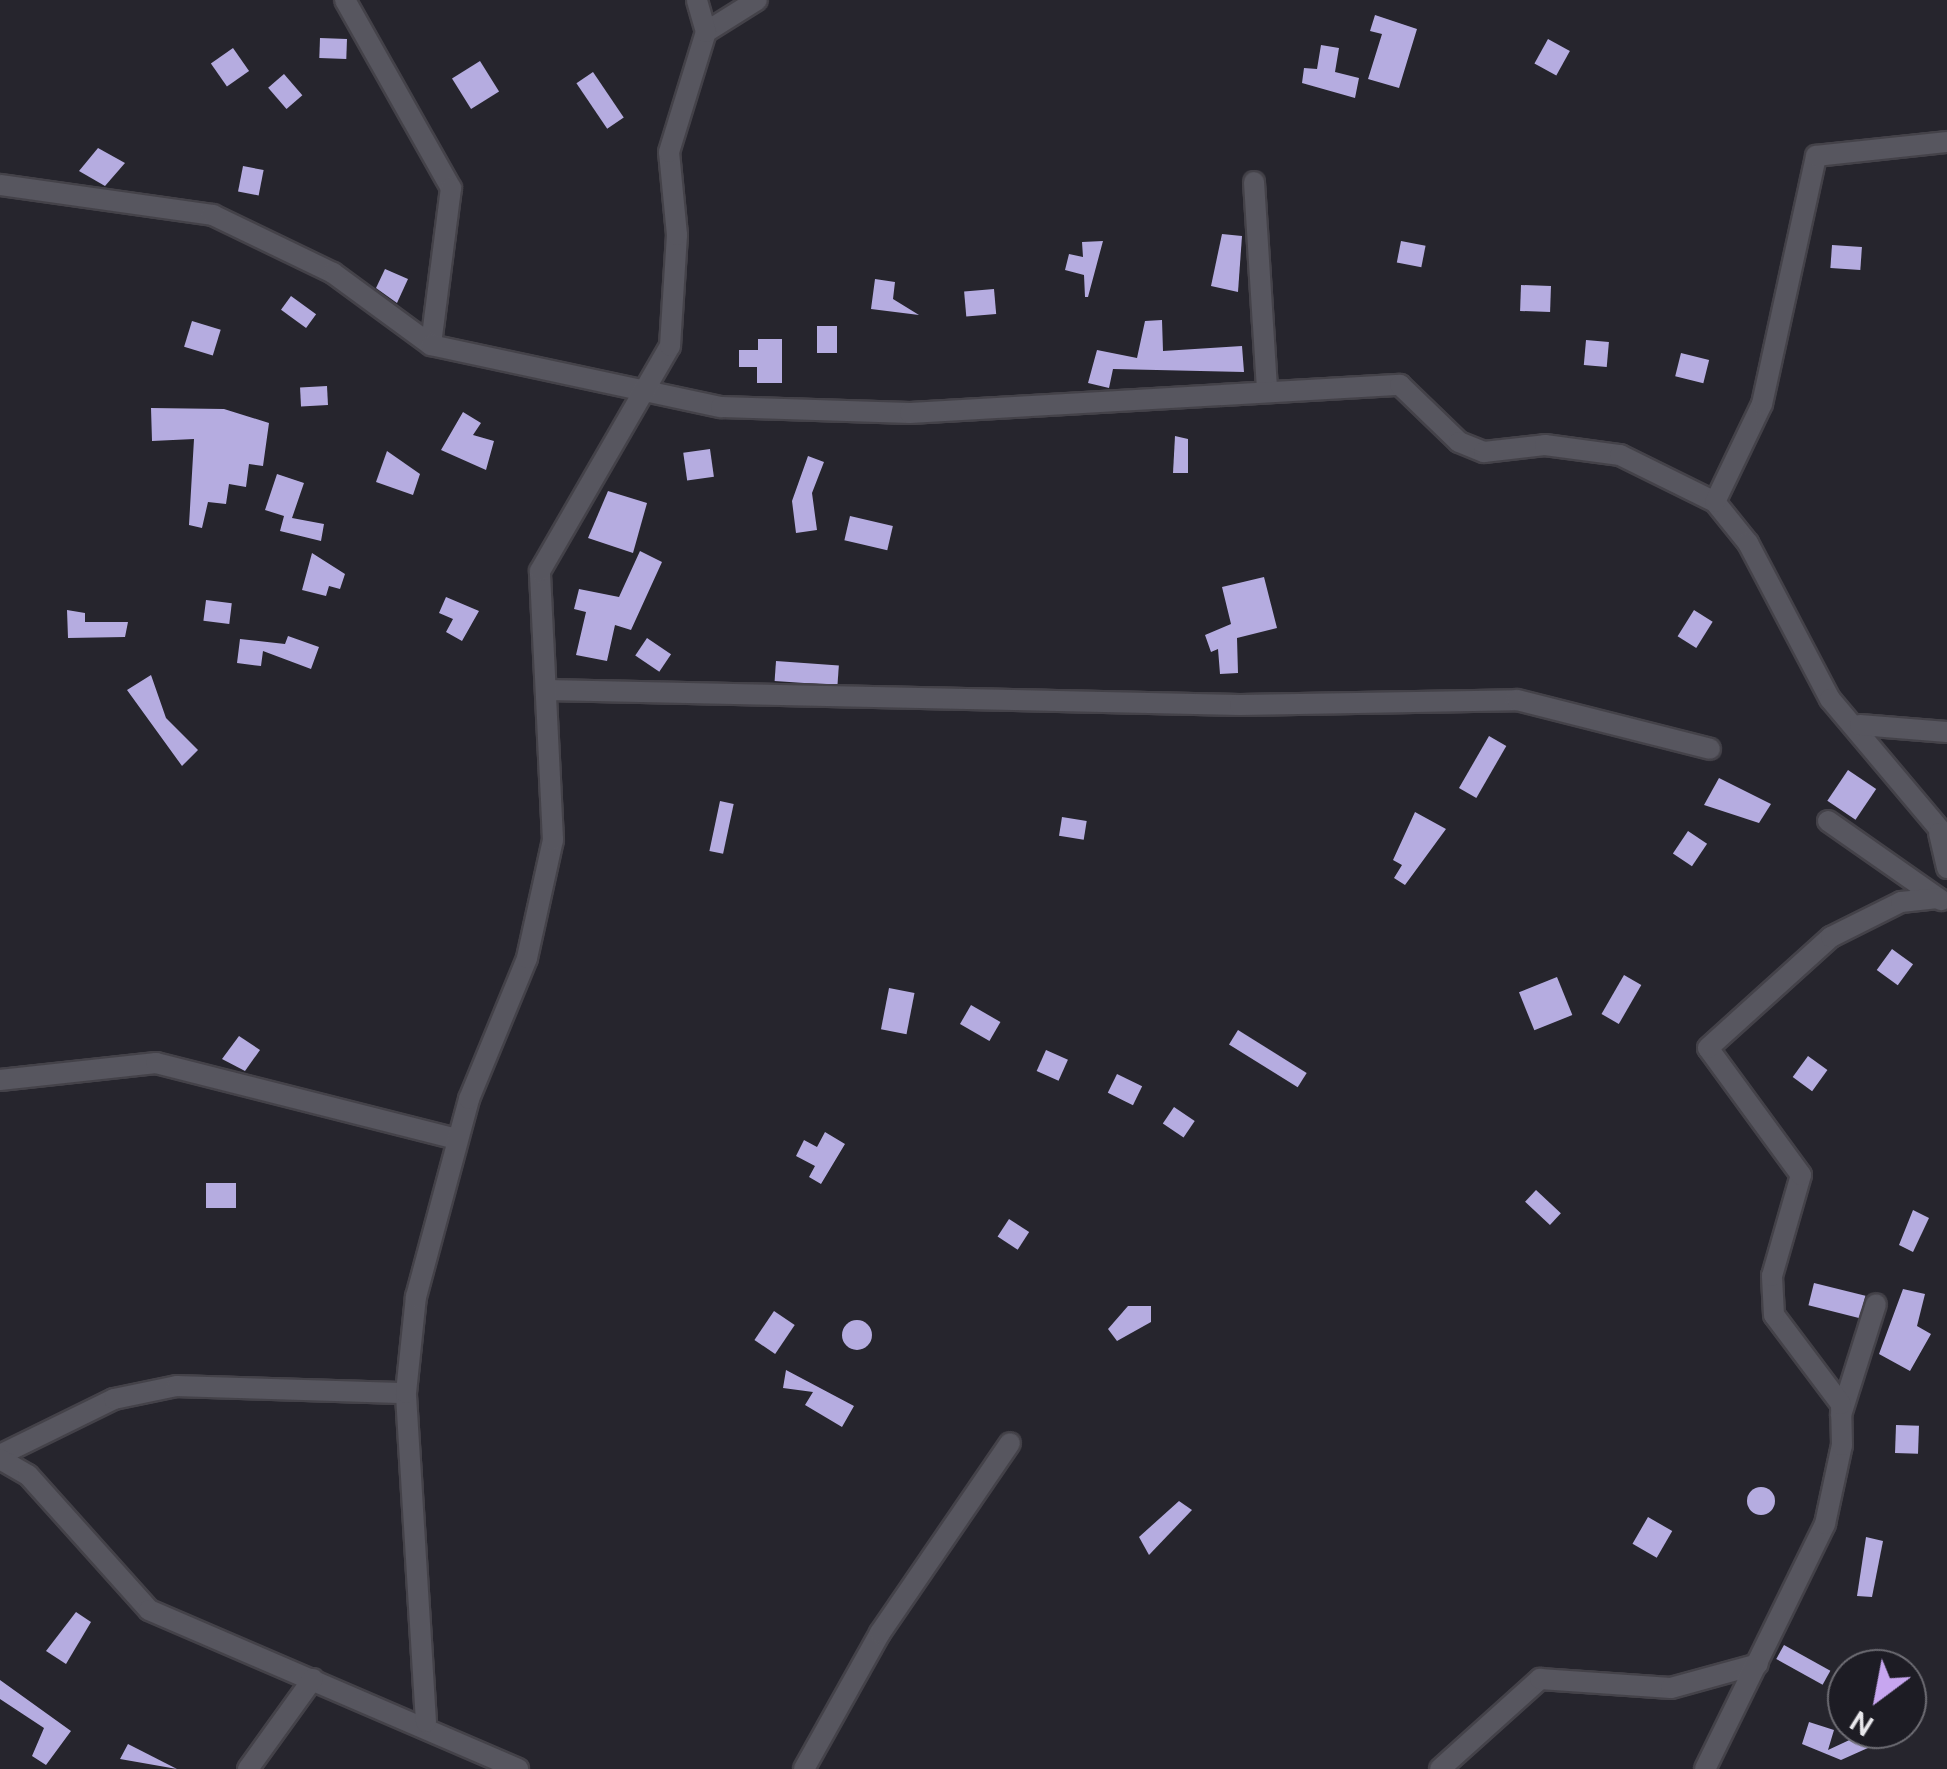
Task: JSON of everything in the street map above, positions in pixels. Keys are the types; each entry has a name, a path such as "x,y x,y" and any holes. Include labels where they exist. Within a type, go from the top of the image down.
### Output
{"street":[{"path":"345,0 451,188 432,344"},
{"path":"426,1722 406,1393 431,1220 456,1139 508,1017 546,877 555,814 540,571 670,346 677,235 669,152 706,32 697,0"},
{"path":"706,32 757,0"},
{"path":"1715,502 1762,404 1816,156 1947,142"},
{"path":"1254,182 1267,387"},
{"path":"0,184 213,215 333,274 432,344 721,407 910,413 1267,387 1400,385 1459,442 1484,452 1546,445 1620,455 1715,502 1748,543 1830,699 1860,725 1943,836 1947,868"},
{"path":"547,690 1240,706 1516,700 1710,749"},
{"path":"1860,725 1947,732"},
{"path":"1828,821 1942,901"},
{"path":"1841,1415 1817,1366 1774,1314 1772,1276 1802,1175 1708,1048 1831,937 1901,902 1942,901"},
{"path":"0,1080 156,1063 456,1139"},
{"path":"1706,1769 1825,1524 1841,1415 1876,1304"},
{"path":"0,1457 114,1399 177,1386 406,1393"},
{"path":"804,1769 880,1632 1010,1443"},
{"path":"0,1457 28,1475 148,1610 426,1722 518,1769"},
{"path":"1440,1769 1540,1679 1671,1688 1758,1664"},
{"path":"248,1769 313,1679"}],"building":[{"path":"1375,15 1417,29 1399,88 1368,79 1382,34 1370,31"},
{"path":"320,38 347,39 346,59 319,58"},
{"path":"1548,39 1570,51 1556,76 1534,63"},
{"path":"1321,45 1339,48 1335,72 1359,78 1355,98 1302,83 1304,68 1317,69"},
{"path":"233,48 249,71 227,86 211,63"},
{"path":"480,61 499,92 471,109 452,78"},
{"path":"593,72 624,118 607,129 576,83"},
{"path":"284,74 302,95 287,109 268,88"},
{"path":"98,148 125,163 105,186 79,171"},
{"path":"243,166 264,170 259,196 238,192"},
{"path":"1222,234 1242,236 1238,292 1211,286"},
{"path":"1103,241 1085,297 1084,275 1065,270 1069,254 1083,257 1082,242"},
{"path":"1401,241 1426,246 1421,267 1397,263"},
{"path":"1832,245 1862,247 1860,270 1830,268"},
{"path":"385,269 408,279 397,303 376,288"},
{"path":"875,279 895,282 893,299 919,315 871,309"},
{"path":"1521,285 1551,286 1550,312 1520,311"},
{"path":"994,289 996,314 966,317 964,292"},
{"path":"291,296 316,314 306,328 281,310"},
{"path":"1162,320 1163,351 1242,346 1244,372 1113,369 1109,388 1088,383 1097,350 1137,358 1145,321"},
{"path":"192,321 221,330 213,356 184,347"},
{"path":"817,326 837,326 837,353 817,353"},
{"path":"758,339 782,339 782,383 757,383 757,367 739,367 739,350 758,350"},
{"path":"1586,340 1609,342 1607,367 1584,365"},
{"path":"1681,353 1709,360 1703,383 1675,376"},
{"path":"327,386 328,405 301,406 300,387"},
{"path":"151,408 224,409 269,423 263,466 249,464 246,487 229,484 226,504 208,502 202,528 189,525 194,439 152,441"},
{"path":"463,412 481,423 473,435 494,441 486,470 441,450"},
{"path":"1175,436 1188,439 1188,473 1173,473"},
{"path":"710,449 714,477 687,480 683,453"},
{"path":"387,451 420,474 413,495 376,482"},
{"path":"808,456 824,462 812,493 817,530 796,533 792,501"},
{"path":"277,474 304,483 292,518 324,524 321,541 280,531 284,516 265,510"},
{"path":"608,491 647,503 633,553 588,538"},
{"path":"850,516 893,526 887,550 844,540"},
{"path":"640,551 662,562 631,630 615,625 607,661 576,655 586,612 574,609 579,589 619,597"},
{"path":"312,553 345,574 340,589 329,586 326,596 302,590"},
{"path":"1264,577 1277,628 1237,638 1238,673 1220,674 1218,649 1211,652 1205,635 1231,624 1222,587"},
{"path":"446,597 479,611 462,641 446,632 453,619 439,613"},
{"path":"206,600 232,603 229,624 203,621"},
{"path":"67,610 85,613 85,622 128,622 125,637 68,638"},
{"path":"1694,610 1713,622 1696,648 1678,636"},
{"path":"288,636 319,647 311,669 263,651 261,666 237,663 240,639 285,644"},
{"path":"647,638 671,654 659,672 635,655"},
{"path":"776,661 839,665 837,685 775,681"},
{"path":"151,675 166,718 198,750 182,766 127,690"},
{"path":"1489,736 1506,746 1476,798 1459,788"},
{"path":"1848,770 1876,789 1855,820 1827,801"},
{"path":"1719,778 1771,804 1759,823 1704,805"},
{"path":"720,801 734,804 723,854 709,851"},
{"path":"1415,812 1446,829 1405,885 1394,878 1402,865 1393,860"},
{"path":"1062,817 1087,821 1084,840 1059,836"},
{"path":"1688,831 1707,844 1692,866 1673,853"},
{"path":"1892,949 1913,964 1898,985 1877,970"},
{"path":"1624,975 1641,985 1619,1024 1602,1014"},
{"path":"1557,977 1572,1015 1534,1030 1519,992"},
{"path":"889,988 915,993 907,1034 881,1029"},
{"path":"971,1005 1000,1022 989,1041 960,1024"},
{"path":"1238,1030 1307,1073 1298,1087 1229,1044"},
{"path":"239,1036 260,1050 245,1071 222,1059"},
{"path":"1046,1050 1068,1060 1059,1081 1037,1071"},
{"path":"1808,1056 1827,1070 1812,1091 1793,1077"},
{"path":"1117,1074 1142,1086 1133,1105 1108,1093"},
{"path":"1174,1107 1195,1121 1184,1138 1163,1124"},
{"path":"825,1132 845,1144 821,1184 809,1177 815,1166 796,1156 804,1140 817,1147"},
{"path":"206,1183 236,1183 236,1208 206,1208"},
{"path":"1536,1190 1561,1213 1550,1225 1525,1202"},
{"path":"1913,1210 1929,1218 1913,1252 1899,1245"},
{"path":"1009,1219 1029,1232 1018,1250 998,1237"},
{"path":"1814,1283 1865,1296 1860,1318 1808,1305"},
{"path":"1903,1289 1925,1294 1917,1326 1931,1334 1910,1371 1879,1354"},
{"path":"1128,1306 1151,1306 1151,1322 1117,1341 1108,1329"},
{"path":"774,1311 795,1325 775,1354 754,1340"},
{"path":"857,1320 871,1329 872,1335 863,1349 857,1350 843,1341 842,1335 851,1321"},
{"path":"786,1370 854,1406 842,1427 805,1405 813,1392 783,1388"},
{"path":"1896,1425 1919,1426 1918,1454 1895,1453"},
{"path":"1761,1487 1771,1491 1775,1501 1771,1511 1761,1515 1751,1511 1747,1501 1751,1491"},
{"path":"1179,1501 1192,1510 1149,1555 1139,1537"},
{"path":"1648,1517 1672,1531 1657,1558 1632,1544"},
{"path":"1866,1537 1883,1541 1872,1597 1857,1596"},
{"path":"76,1612 91,1622 66,1664 46,1651"},
{"path":"1784,1645 1827,1669 1823,1685 1776,1659"},
{"path":"0,1680 71,1731 46,1765 32,1756 44,1728 0,1699"},
{"path":"1809,1722 1827,1728 1828,1750 1866,1749 1841,1760 1802,1744"},
{"path":"128,1744 177,1769 120,1759"}]}
